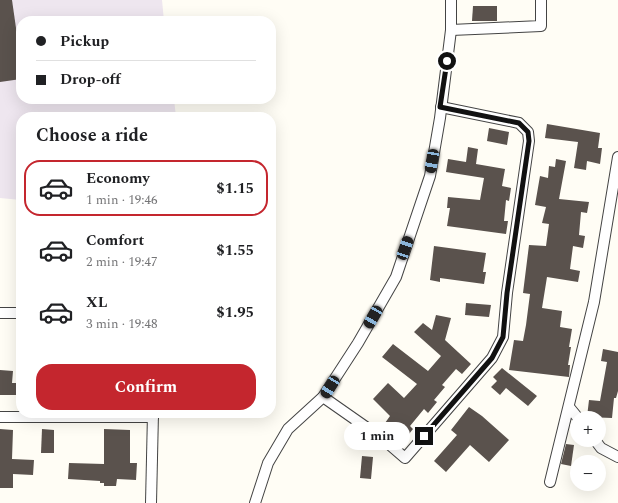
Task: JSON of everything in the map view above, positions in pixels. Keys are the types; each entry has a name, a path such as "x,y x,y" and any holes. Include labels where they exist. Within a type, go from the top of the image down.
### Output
{"street":[{"path":"255,503 268,463 288,429 324,397 358,343 396,277 430,176 440,118 440,107 451,30 451,0"},
{"path":"451,30 541,26 541,0"},
{"path":"324,397 383,439 405,458 492,358 503,337 507,293 529,141 528,132 519,123 440,107"},
{"path":"550,482 594,302 618,157"},
{"path":"0,313 16,313"},
{"path":"569,407 572,411"},
{"path":"0,418 16,418"},
{"path":"151,503 153,418"},
{"path":"600,447 618,457"}],"shaded area":[{"path":"0,0 162,0 164,16 16,16 16,104 175,104 175,112 16,112 16,200 0,198"}],"building":[{"path":"0,0 12,0 16,28 16,80 0,82"},
{"path":"473,6 497,6 497,21 472,21"},
{"path":"547,124 600,133 598,148 602,148 600,164 587,161 586,170 574,168 578,142 545,138"},
{"path":"489,128 509,132 507,145 487,141"},
{"path":"468,147 478,149 476,164 505,169 502,186 511,188 509,201 506,200 504,221 508,221 506,234 447,226 450,208 447,208 448,197 480,200 484,178 446,172 448,159 466,162"},
{"path":"556,159 566,161 559,199 589,202 587,213 581,212 579,235 585,236 583,248 573,246 570,269 580,271 578,282 547,277 542,308 562,311 560,327 572,329 569,347 571,347 568,365 570,365 569,377 509,370 514,340 523,341 526,325 530,294 523,293 529,245 546,246 549,224 542,223 546,207 535,205 540,176 548,178 549,166 555,167"},
{"path":"434,246 486,253 483,272 486,272 484,284 440,278 440,282 430,280"},
{"path":"466,303 491,305 489,317 465,315"},
{"path":"436,315 451,318 445,340 471,364 462,374 456,369 442,385 445,387 434,400 437,402 428,413 424,409 410,426 413,429 405,439 385,423 390,416 373,399 388,383 404,398 417,384 382,357 393,344 428,371 441,356 414,332 423,323 432,330"},
{"path":"603,349 618,352 618,391 616,398 614,398 612,418 606,418 606,411 588,411 589,400 600,401 607,362 601,361"},
{"path":"502,368 537,396 528,406 506,388 500,395 491,387 497,381 493,377"},
{"path":"0,370 13,371 12,383 16,383 16,395 0,395"},
{"path":"469,407 482,416 509,440 489,462 470,445 446,472 434,461 457,435 451,430"},
{"path":"0,429 13,430 12,459 34,460 33,475 13,474 13,488 0,488"},
{"path":"42,429 54,430 54,453 41,453"},
{"path":"104,429 130,430 130,463 137,463 136,480 117,479 116,486 104,486 104,483 100,483 100,481 68,479 69,463 104,464"},
{"path":"566,444 570,444 570,447 574,447 573,455 570,455 570,466 561,464"},
{"path":"362,456 373,457 371,479 360,478"}],"route":[{"path":"424,436 492,358 503,337 507,293 529,141 528,132 519,123 440,107 447,61"}]}
